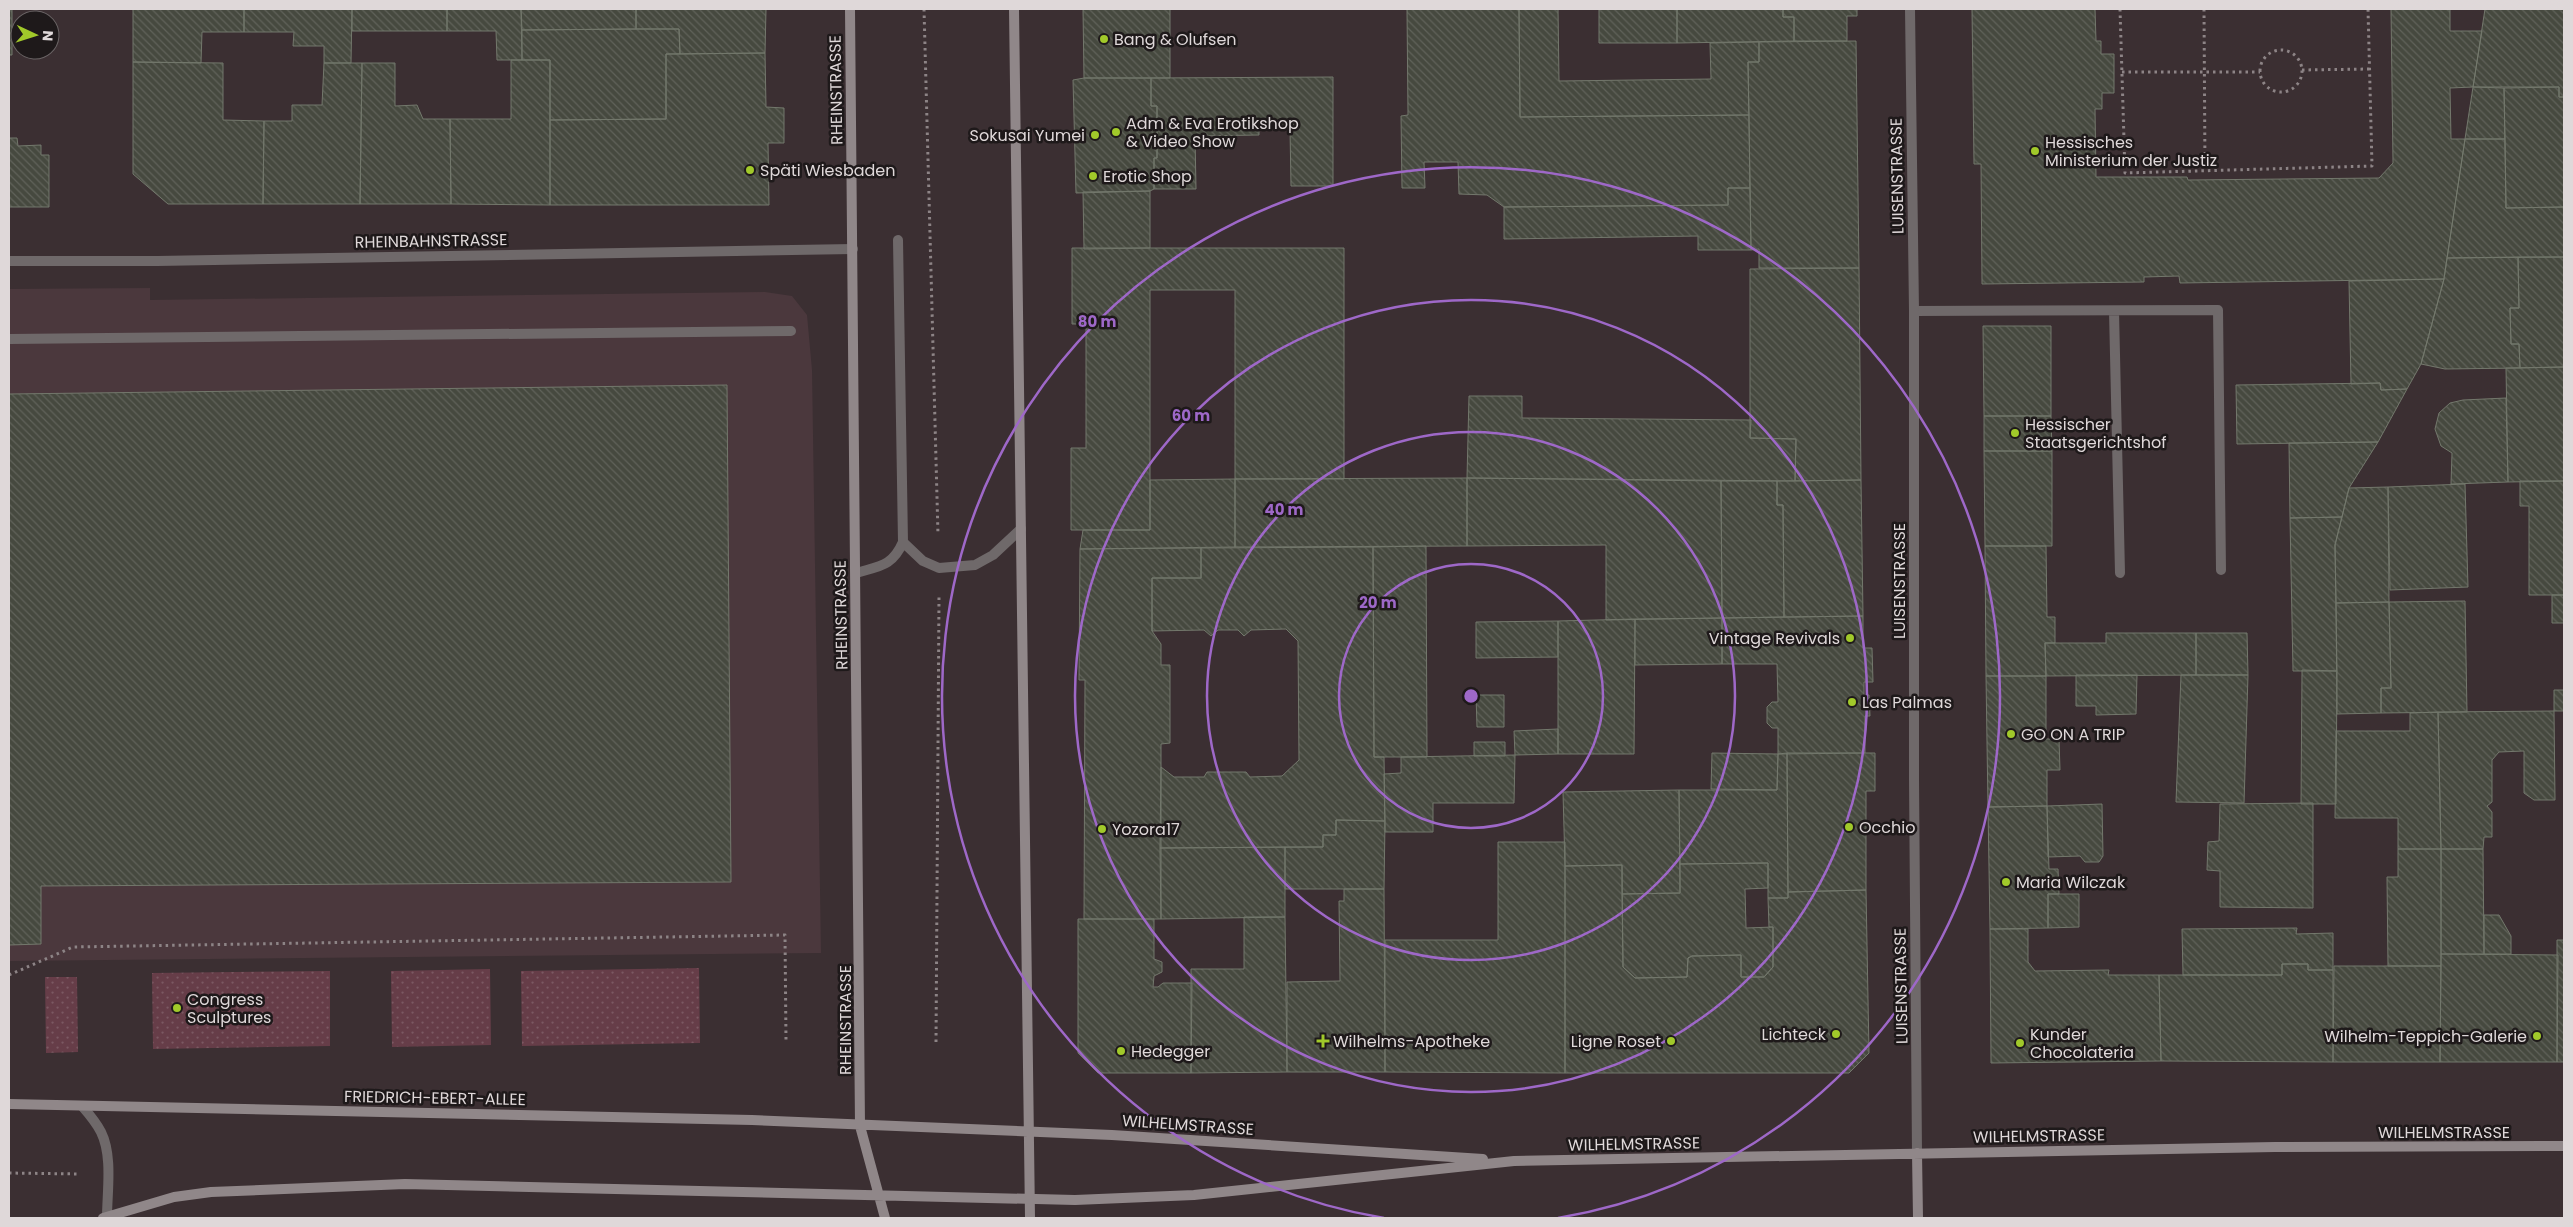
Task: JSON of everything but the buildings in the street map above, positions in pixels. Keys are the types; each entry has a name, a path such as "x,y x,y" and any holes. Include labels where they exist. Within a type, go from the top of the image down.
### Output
{"main road":[{"name":"RHEINSTRASSE","path":"850,9 860,1126 877,1194 886,1218"},
{"path":"1014,9 1030,1218"},
{"name":"FRIEDRICH-EBERT-ALLEE","path":"9,1104 724,1120 860,1126"},
{"name":"WILHELMSTRASSE","path":"860,1126 1028,1131 1514,1162"},
{"name":"WILHELMSTRASSE","path":"877,1194 1030,1200 1194,1196 1514,1162 2275,1147 2564,1146"},
{"path":"1917,1153 1918,1218"},
{"path":"106,1218 174,1197 211,1192 406,1184 877,1194"}],"street":[{"name":"LUISENSTRASSE","path":"1910,9 1914,312 1914,780 1917,1153"},
{"path":"856,573 884,564 896,556 903,542 898,240"},
{"name":"RHEINBAHNSTRASSE","path":"9,261 167,261 853,249"},
{"path":"1914,312 2218,310 2221,570"},
{"path":"2114,311 2120,573"},
{"path":"9,338 791,331"},
{"path":"903,542 923,561 939,568 975,565 993,555 1021,529"},
{"path":"82,1106 101,1132 107,1158 106,1218"}],"path":[{"path":"924,9 939,568 936,1042"},
{"path":"2120,9 2125,173 2372,166 2368,9"},
{"path":"2204,9 2205,171"},
{"path":"2282,50 2293,54 2301,64 2302,70 2302,76 2296,86 2281,92 2269,88 2262,80 2260,72 2265,58 2270,53 2282,50"},
{"path":"2302,70 2370,69"},
{"path":"2122,72 2260,72"},
{"path":"9,975 73,947 785,935 786,1041"},
{"path":"9,1173 107,1174"}],"shaded area":[{"path":"150,288 150,300 765,292 792,296 807,315 812,370 821,953 9,961 9,289"},
{"path":"699,968 700,1043 522,1046 521,971"},
{"path":"490,969 491,1045 392,1047 391,971"},
{"path":"330,971 330,1046 153,1049 152,973"},
{"path":"45,977 77,977 78,1052 46,1053"}],"place":[{"name":"Bang & Olufsen","path":"1104,39"},
{"name":"Adm & Eva Erotikshop & Video Show","path":"1116,132"},
{"name":"Sokusai Yumei","path":"1095,135"},
{"name":"Hessisches Ministerium der Justiz","path":"2035,151"},
{"name":"Späti Wiesbaden","path":"750,170"},
{"name":"Erotic Shop","path":"1093,176"},
{"name":"Hessischer Staatsgerichtshof","path":"2015,433"},
{"name":"Vintage Revivals","path":"1850,638"},
{"name":"Las Palmas","path":"1852,702"},
{"name":"GO ON A TRIP","path":"2011,734"},
{"name":"Occhio","path":"1849,827"},
{"name":"Yozora17","path":"1102,829"},
{"name":"Maria Wilczak","path":"2006,882"},
{"name":"Congress Sculptures","path":"177,1008"},
{"name":"Lichteck","path":"1836,1034"},
{"name":"Wilhelm-Teppich-Galerie","path":"2537,1036"},
{"name":"Wilhelms-Apotheke","path":"1323,1041"},
{"name":"Ligne Roset","path":"1671,1041"},
{"name":"Kunder Chocolateria","path":"2020,1043"},
{"name":"Hedegger","path":"1121,1051"}]}
